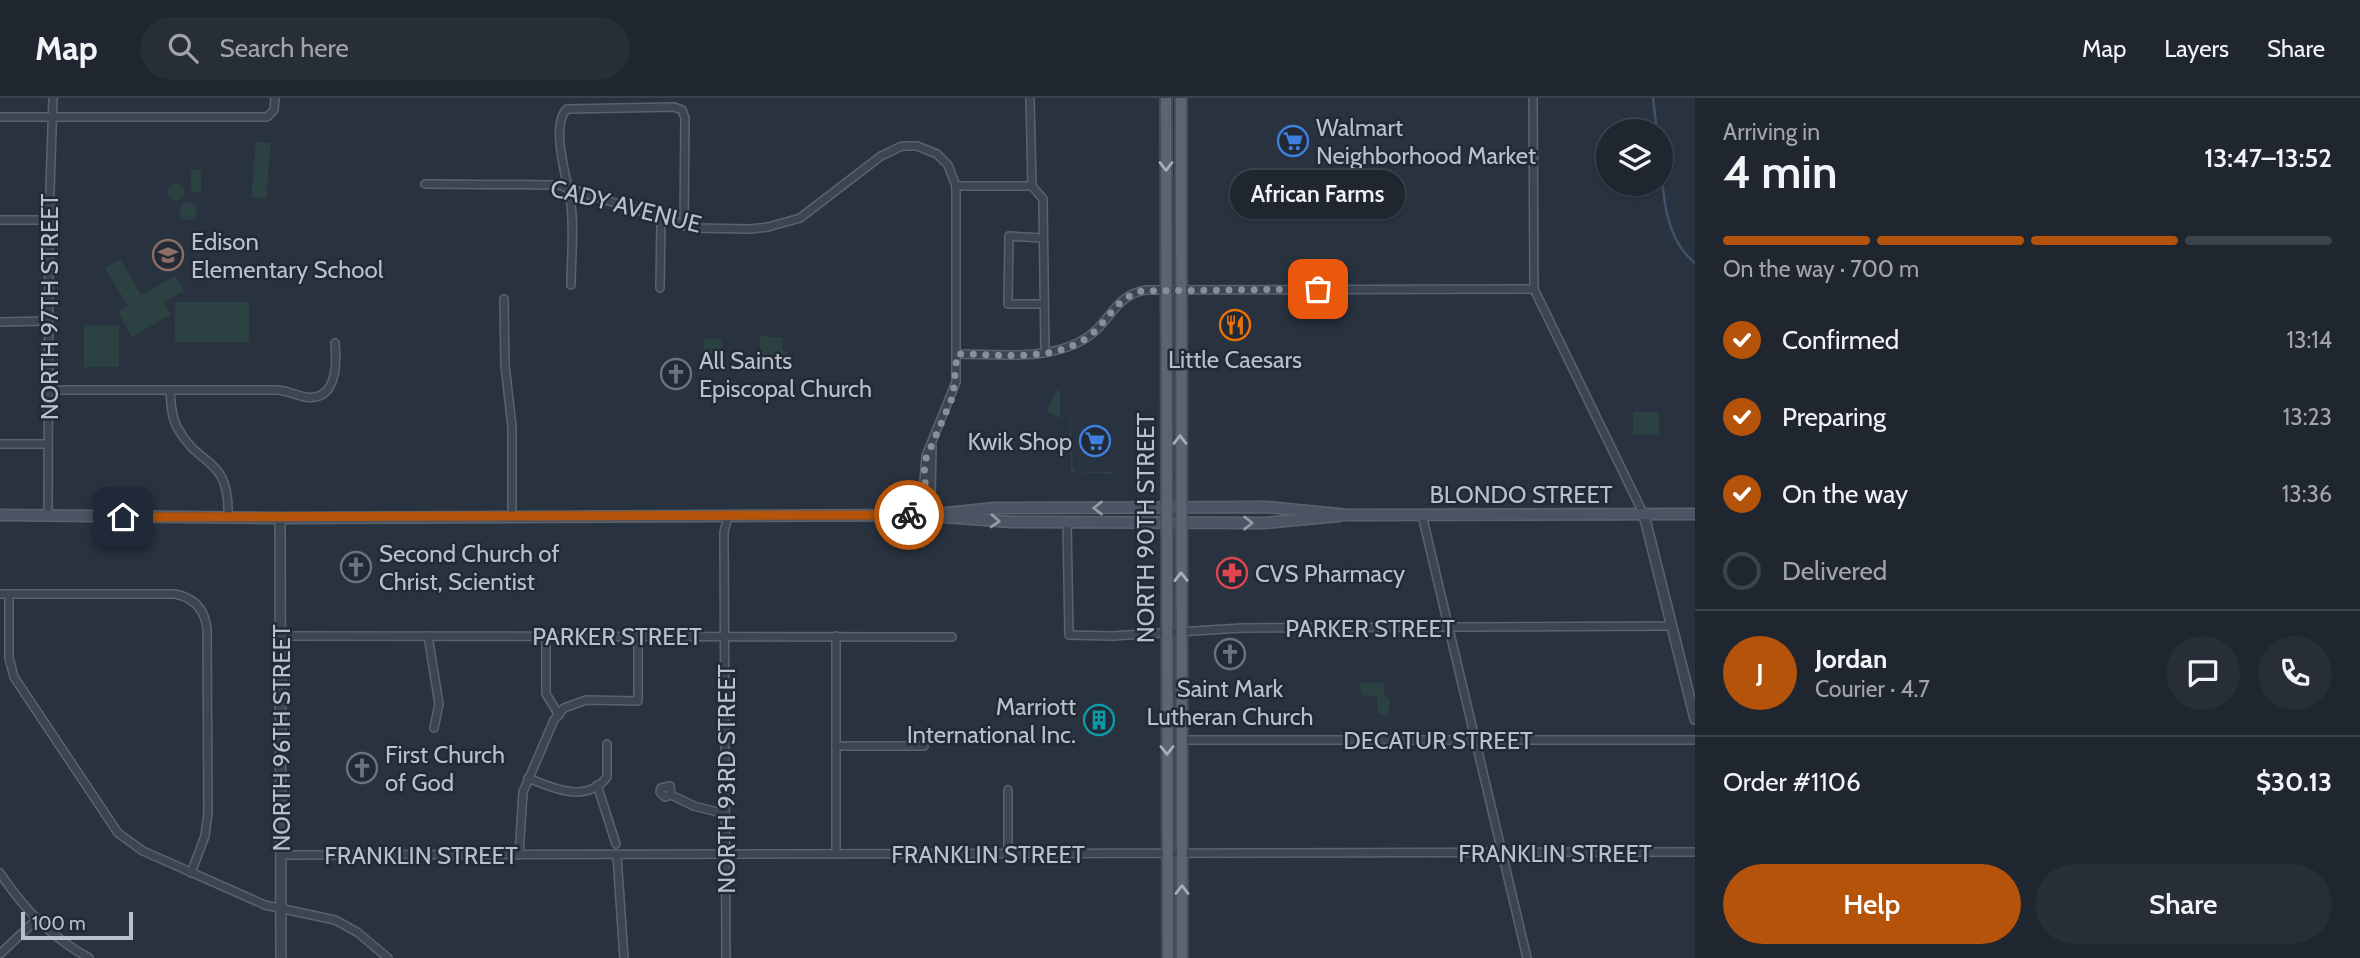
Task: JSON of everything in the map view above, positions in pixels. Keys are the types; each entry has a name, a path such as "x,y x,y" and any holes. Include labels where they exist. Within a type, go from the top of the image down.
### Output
{"main road":[{"name":"NORTH 90TH STREET","path":"1166,98 1168,958"},
{"name":"NORTH 90TH STREET","path":"1181,98 1182,958"},
{"name":"BLONDO STREET","path":"927,515 995,508 1293,508 1348,515"},
{"name":"BLONDO STREET","path":"0,515 280,518 927,515 1000,521 1180,523 1285,522 1348,515 1695,514"}],"street":[{"name":"NORTH 97TH STREET","path":"48,516 49,220 53,98"},
{"path":"0,117 269,116 274,110 275,98"},
{"path":"1030,98 1032,186 1043,199 1045,353"},
{"path":"1533,98 1534,289 1644,515 1695,719"},
{"path":"571,285 570,198 562,174 561,135 562,115 567,108 674,107 682,110 685,118 684,226"},
{"name":"CADY AVENUE","path":"425,184 535,184 567,187 684,226 761,228 792,221 814,210 881,156 902,146 917,146 937,154 948,165 956,183"},
{"path":"927,515 932,493 933,441 956,388 956,183 1032,186"},
{"path":"660,288 661,219"},
{"path":"0,220 49,220"},
{"path":"1042,238 1009,236 1008,304 1044,304"},
{"path":"957,354 1045,353 1088,337 1114,307 1129,295 1166,289 1534,289"},
{"path":"504,299 505,365 512,427 512,516"},
{"path":"0,321 48,321"},
{"path":"48,390 278,390 304,397 317,396 327,390 334,380 335,343"},
{"path":"170,390 178,428 189,443 214,464 224,479 228,491 228,517"},
{"path":"0,444 48,444"},
{"path":"1422,515 1527,958"},
{"name":"NORTH 93RD STREET","path":"726,958 724,532 728,516"},
{"name":"NORTH 96TH STREET","path":"280,518 281,958"},
{"name":"PARKER STREET","path":"1067,522 1069,635 1112,636 1181,631 1671,626"},
{"path":"191,873 205,836 208,813 207,625 197,604 176,594 4,594 9,658 14,677 118,833 143,851 191,873 281,909 335,920 357,932 387,958"},
{"name":"PARKER STREET","path":"282,636 952,636"},
{"path":"428,636 439,704 434,728"},
{"path":"546,636 545,694 559,715"},
{"path":"519,855 520,803 528,778 559,715 575,702 638,701 638,636"},
{"path":"836,636 836,853"},
{"name":"DECATUR STREET","path":"1181,740 1695,740"},
{"path":"528,778 566,792 597,786 607,777 607,744"},
{"path":"836,746 924,746"},
{"path":"597,786 616,844"},
{"path":"1008,790 1008,856"},
{"path":"671,794 694,806 725,814"},
{"name":"FRANKLIN STREET","path":"281,855 726,856 836,853 1008,856 1695,852"},
{"path":"617,855 624,958"},
{"path":"0,873 36,920 89,958"},
{"path":"0,954 36,920"}],"green space":[{"path":"256,142 271,143 266,198 251,197"},
{"path":"191,170 201,170 201,192 191,192"},
{"path":"172,183 180,183 185,192 183,199 172,201 167,196 167,188"},
{"path":"188,202 194,205 197,211 194,217 188,220 182,217 179,211 182,205"},
{"path":"120,259 141,295 175,276 184,291 164,302 171,314 132,337 118,312 128,306 105,268"},
{"path":"175,302 249,302 249,342 175,342"},
{"path":"84,325 119,325 119,367 84,367"},
{"path":"760,336 783,338 782,351 787,352 787,359 760,358"},
{"path":"704,339 721,339 723,353 703,353"},
{"path":"1060,390 1059,418 1047,411 1056,391"},
{"path":"1069,390 1073,469 1077,472 1114,474 1071,472"},
{"path":"1633,412 1659,412 1659,435 1633,435"},
{"path":"1360,683 1384,683 1384,693 1390,701 1387,717 1378,713 1377,697 1362,695"}],"waterway":[{"path":"1653,98 1656,119"},
{"path":"1664,196 1668,218 1678,243 1695,263"}],"way so far":[{"path":"909,515 927,515 923,495 924,463 953,396 957,354 1026,354 1060,349 1088,337 1117,303 1142,291 1318,289"}],"place":[{"name":"Walmart Neighborhood Market","path":"1293,141"},
{"name":"Edison Elementary School","path":"168,255"},
{"name":"African Farms","path":"1318,289"},
{"name":"Little Caesars","path":"1235,325"},
{"name":"All Saints Episcopal Church","path":"676,374"},
{"name":"Kwik Shop","path":"1095,441"},
{"name":"Second Church of Christ, Scientist","path":"356,567"},
{"name":"CVS Pharmacy","path":"1232,573"},
{"name":"Saint Mark Lutheran Church","path":"1230,654"},
{"name":"Marriott International Inc.","path":"1099,720"},
{"name":"First Church of God","path":"362,768"}],"route":[{"path":"123,517 909,515"}]}
